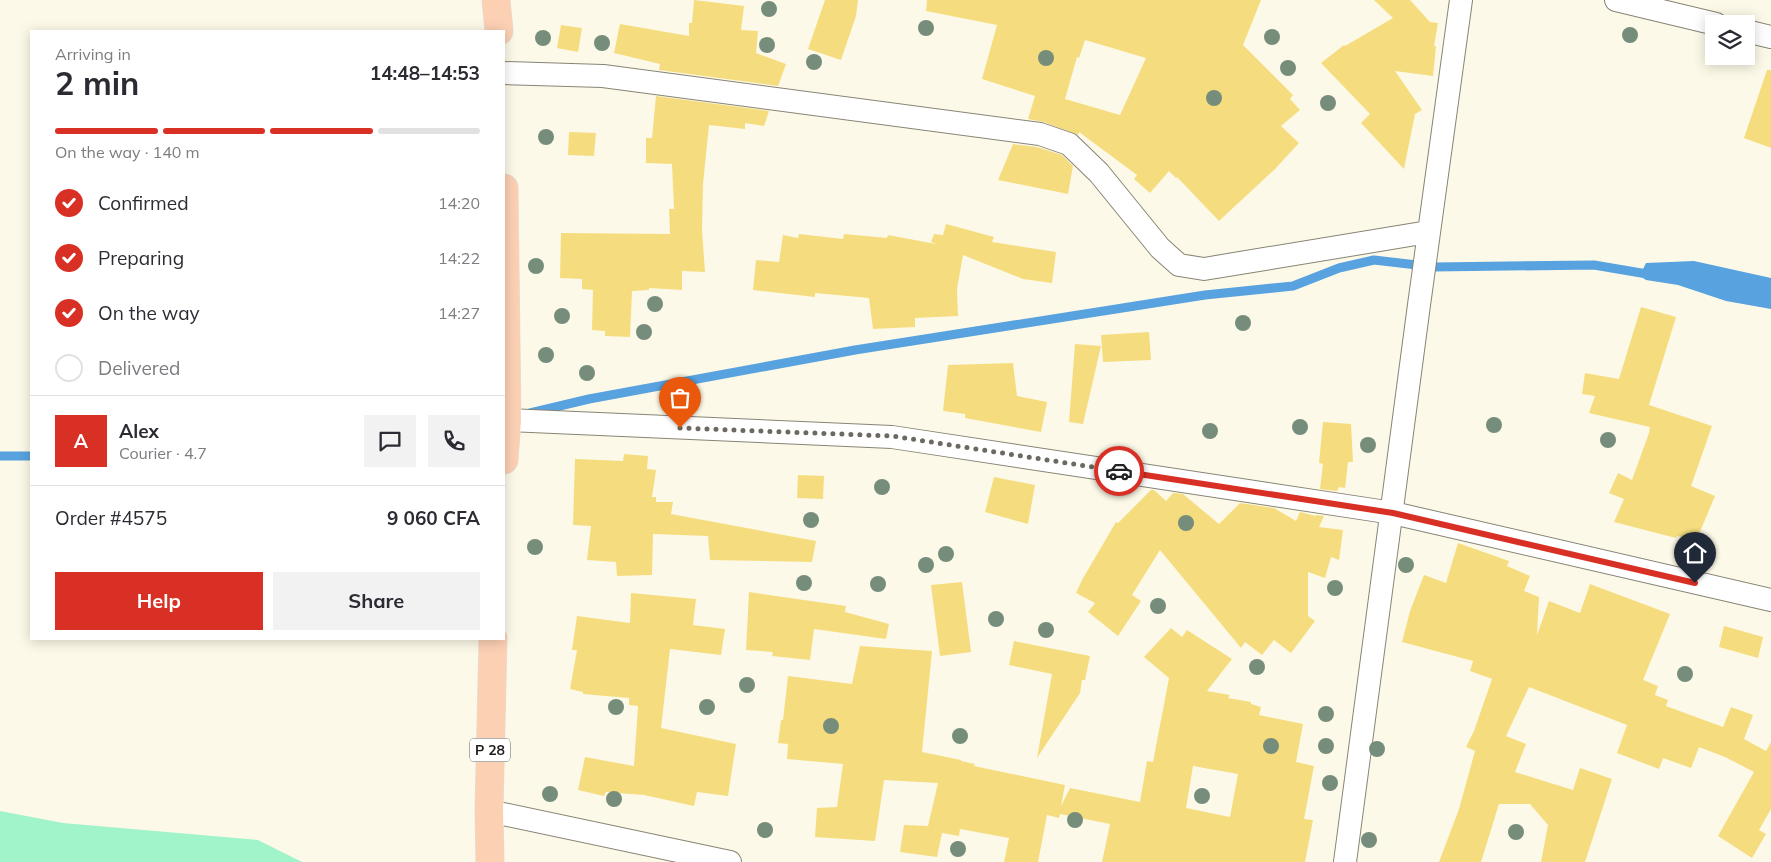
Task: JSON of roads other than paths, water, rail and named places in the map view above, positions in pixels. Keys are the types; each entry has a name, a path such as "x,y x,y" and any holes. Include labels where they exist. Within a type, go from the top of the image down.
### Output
{"main road":[{"path":"496,0 498,30"},
{"path":"505,265 507,420 505,447"},
{"name":"P 28","path":"490,862 489,811 493,640"}],"street":[{"path":"1345,862 1393,513 1428,232 1461,0"},
{"path":"1616,0 1705,21"},
{"path":"1755,33 1771,37"},
{"path":"505,73 603,76 1040,134 1069,144 1099,173 1160,248 1180,265 1204,269 1428,232"},
{"path":"507,420 892,436 1393,513 1771,600"},
{"path":"489,811 730,862"}],"water":[{"path":"1694,261 1771,278 1771,309 1726,301 1678,285 1643,278 1643,269 1646,263"}],"waterway":[{"path":"530,413 589,399 855,350 1205,295 1293,286 1339,268 1374,260 1434,267 1594,265 1653,275"},
{"path":"0,456 30,456"}]}
